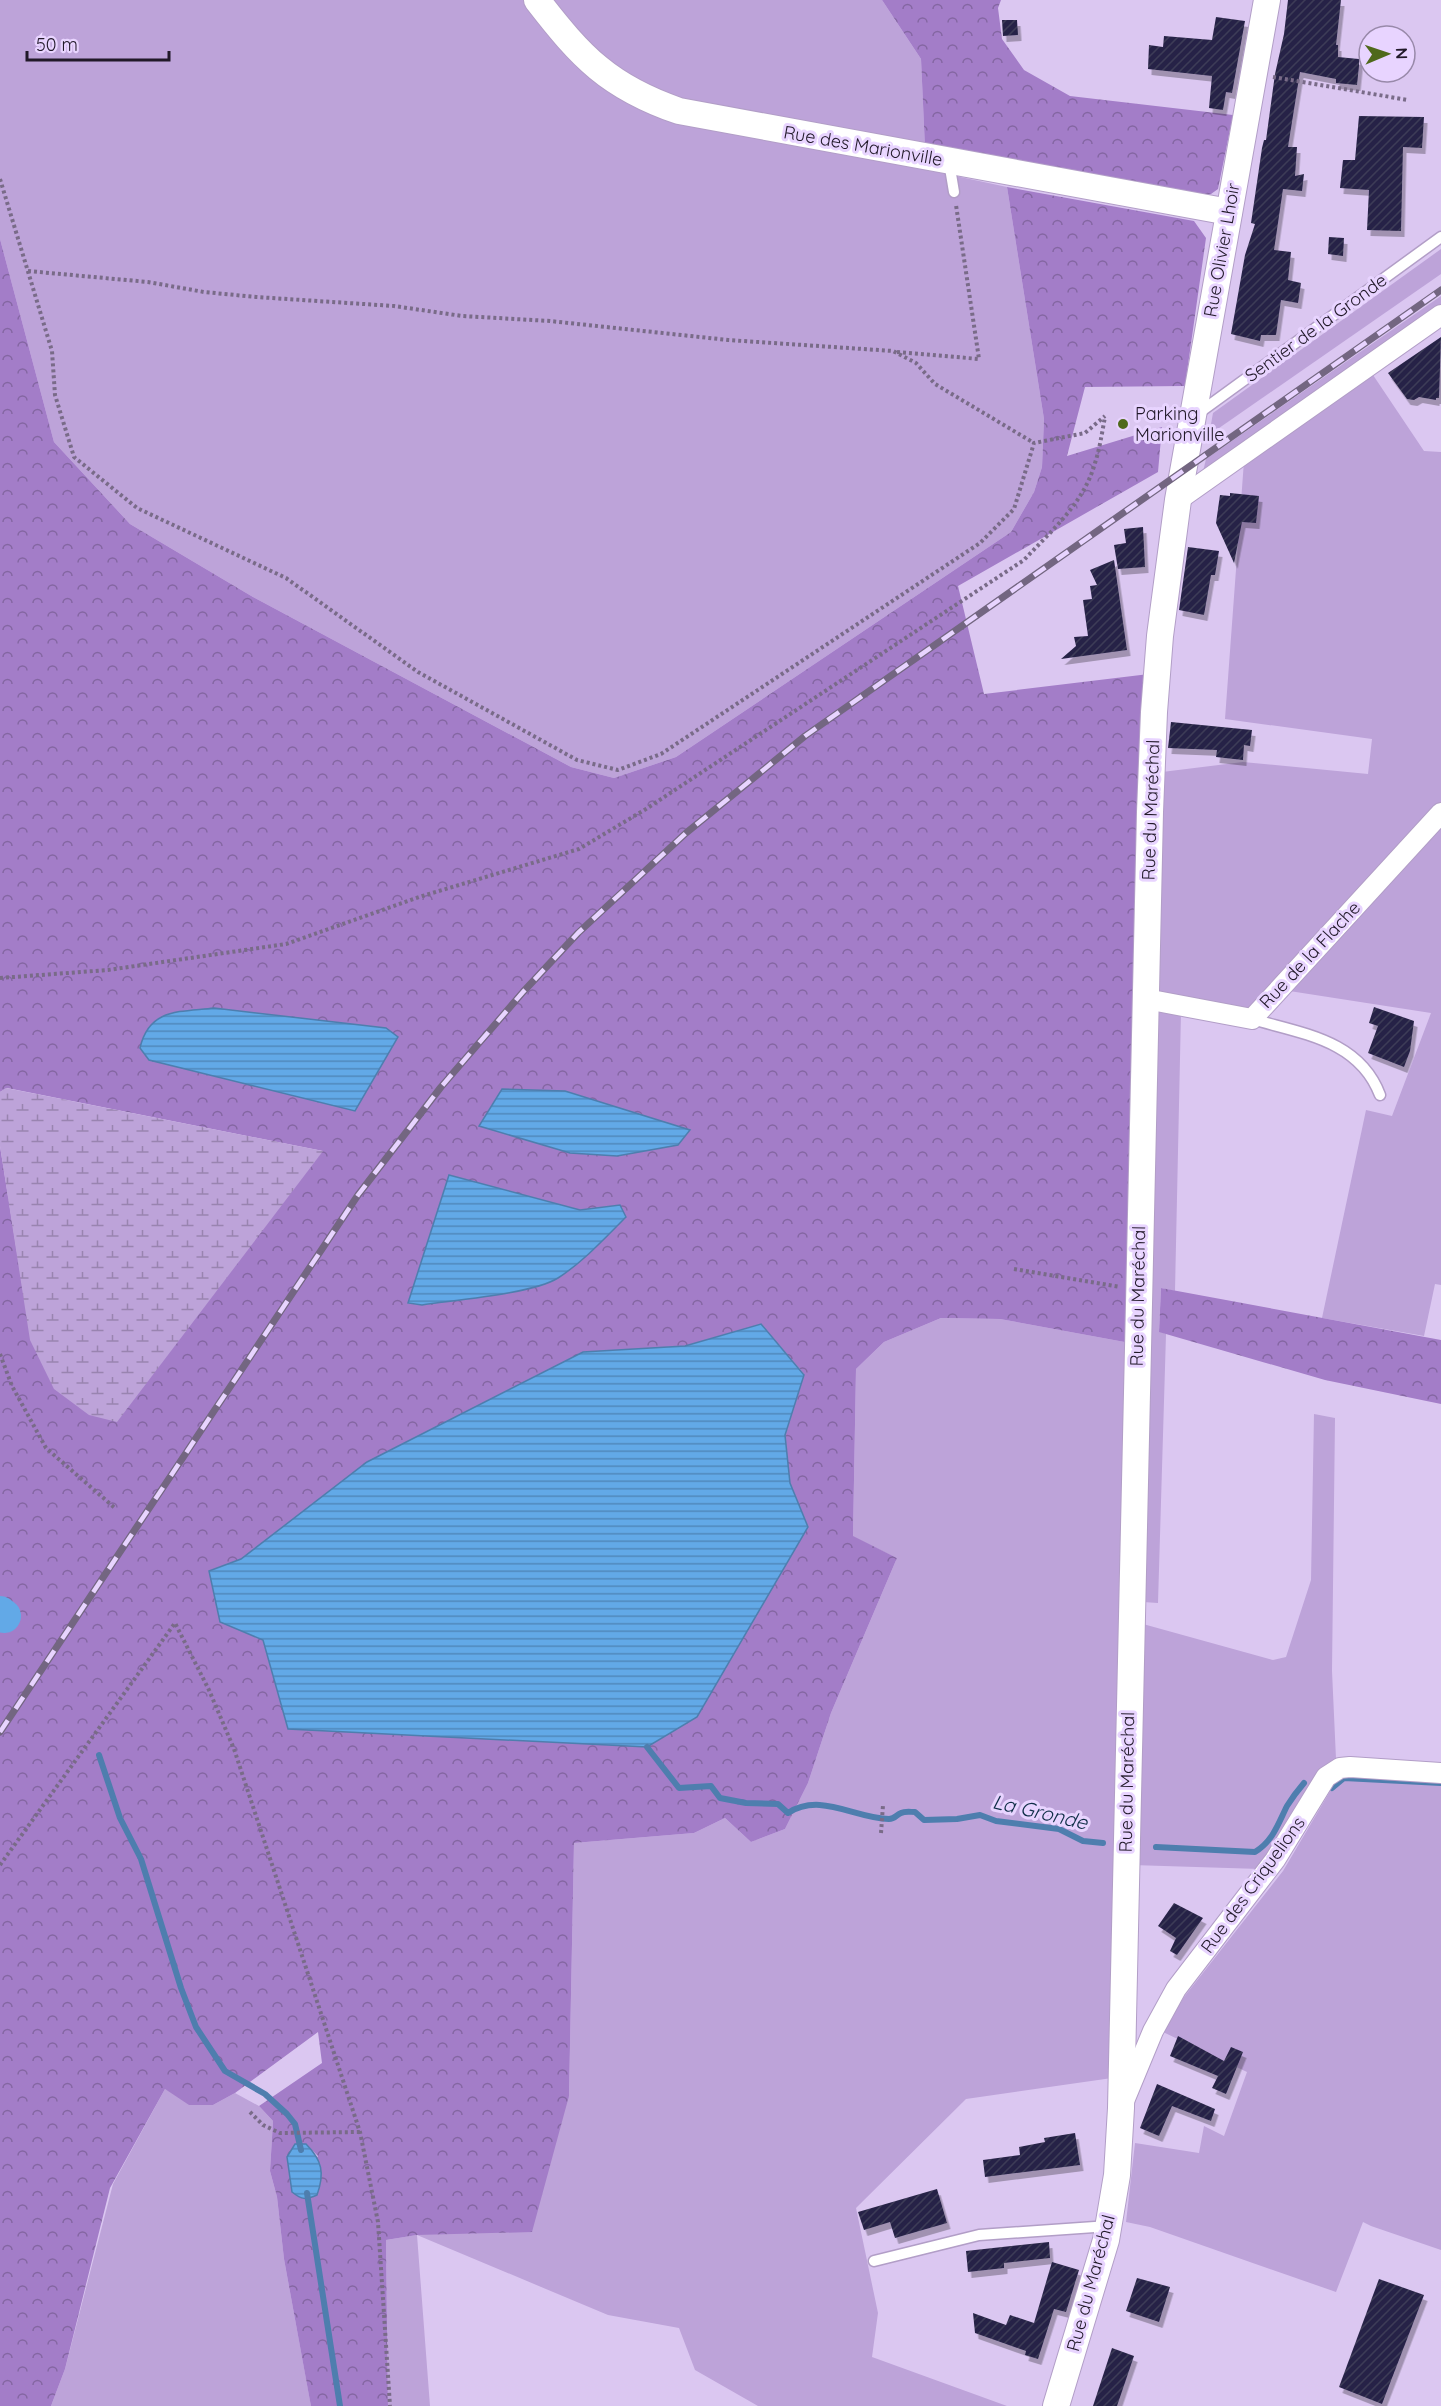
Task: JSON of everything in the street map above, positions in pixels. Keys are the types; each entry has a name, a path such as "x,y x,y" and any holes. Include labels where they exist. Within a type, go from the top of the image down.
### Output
{"street":[{"name":"Rue des Marionville","path":"537,0 567,39 601,72 629,91 659,104 699,116 1229,212"},
{"name":"Rue Olivier Lhoir","path":"1178,500 1267,0"},
{"path":"1178,500 1441,315"},
{"name":"Rue du Maréchal","path":"1056,2406 1094,2284 1109,2226 1116,2175 1121,2108 1138,1290 1154,712 1160,636 1178,500"},
{"name":"Rue de la Flache","path":"1146,999 1252,1018 1441,813"},
{"name":"Rue des Criquelions","path":"1121,2108 1153,2031 1176,1989 1275,1860 1326,1777 1340,1768 1350,1767 1441,1773"}],"lane":[{"path":"949,162 954,192"},
{"name":"Sentier de la Gronde","path":"1192,418 1441,237"},
{"path":"1252,1018 1336,1045 1367,1069 1380,1095"},
{"path":"874,2261 980,2235 1109,2226"}],"path":[{"path":"1253,74 1408,100"},
{"path":"0,179 52,351 55,395 74,457 137,508 286,578 418,672 577,760 618,770 661,754 980,543 1014,508 1034,443"},
{"path":"28,271 148,282 204,292 256,297 394,306 462,316 550,321 739,341 979,359 954,192"},
{"path":"0,978 108,970 286,944 419,897 579,849 646,809 1024,560 1068,515 1084,490 1095,464 1106,416 1085,433 1034,443 935,384 916,363 893,351"},
{"path":"1014,1269 1138,1290"},
{"path":"0,1354 12,1386 46,1448 116,1509"},
{"path":"0,1866 175,1623 209,1690 234,1749 360,2132 378,2222 390,2406"},
{"path":"881,1832 884,1805"},
{"path":"250,2112 263,2125 280,2133 360,2132"}],"green space":[{"path":"0,0 882,0 921,59 925,148 951,175 1007,187 1044,419 1042,467 1034,492 1011,532 676,757 614,778 571,767 253,597 130,524 54,442 0,239"},
{"path":"882,0 1001,0 998,8 1002,39 1024,70 1070,96 1233,115 1218,189 1200,197 925,148 921,59"},
{"path":"1007,187 1194,221 1206,238 1185,386 1085,387 1067,456 1162,427 1158,472 958,586 984,694 1149,674 1130,1343 1000,1319 941,1318 884,1342 856,1369 853,1536 897,1558 831,1713 808,1783 785,1829 751,1842 725,1818 694,1833 574,1843 569,2096 532,2232 417,2235 386,2240 388,2406 311,2406 310,2401 284,2259 277,2197 270,2171 273,2121 259,2106 322,2063 318,2032 235,2093 213,2105 189,2105 165,2089 110,2188 65,2369 51,2406 0,2406 0,1146 31,1340 323,1151 7,1088 0,1092 0,239 54,442 130,524 253,597 571,767 614,778 676,757 1011,532 1034,492 1042,467 1044,419","holes":["449,1175 580,1210 620,1205 556,1279 521,1290 422,1305 408,1303","761,1324 804,1374 785,1435 790,1483 808,1527 288,1729 263,1640 209,1571 241,1559 583,1352 685,1346","295,2144 306,2144 318,2156 292,2192 287,2157"]},
{"path":"1441,249 1441,274 1209,435 1213,413"},
{"path":"1441,296 1441,308 1202,476 1206,459"},
{"path":"1371,372 1424,451 1441,452 1441,806 1251,1012 1156,993 1162,772 1243,762 1368,774 1372,739 1225,719 1244,461"},
{"path":"1441,820 1441,1285 1435,1284 1424,1336 1322,1318 1366,1110 1392,1116 1431,1013 1283,990"},
{"path":"1165,1011 1181,1012 1175,1291 1161,1288 1159,1331 1166,1334 1158,1603 1143,1602 1154,1014"},
{"path":"6,1088 323,1151 117,1422 89,1415 54,1389 30,1340 0,1146 0,1092"},
{"path":"1161,1288 1441,1340 1441,1404 1325,1380 1159,1332"},
{"path":"941,1318 1000,1319 1130,1343 1112,2078 966,2099 856,2208 878,2313 872,2357 1007,2406 758,2406 695,2370 679,2328 608,2315 417,2235 569,2096 574,1843 694,1833 725,1818 751,1842 785,1829 808,1783 831,1713 897,1558 853,1537 856,1369 884,1342"},
{"path":"1314,1414 1335,1418 1332,1671 1336,1759 1323,1767 1260,1869 1132,1865 1143,1624 1273,1660 1286,1657 1311,1580"},
{"path":"1344,1778 1441,1783 1441,2250 1363,2222 1336,2292 1150,2227 1126,2222 1135,2143 1199,2153 1204,2126 1224,2136 1247,2072 1163,2032 1184,1997 1283,1871 1332,1788"},
{"path":"165,2089 213,2105 235,2093 259,2106 273,2121 270,2171 277,2197 284,2259 311,2406 51,2406 65,2369 113,2184"},
{"path":"417,2235 430,2406 388,2406 386,2240"}],"water":[{"path":"214,1008 386,1028 398,1037 355,1111 149,1060 140,1048 144,1035 158,1019 178,1012"},
{"path":"502,1089 565,1091 690,1130 678,1145 617,1156 570,1153 479,1126"},
{"path":"449,1175 580,1210 620,1205 626,1217 576,1265 546,1284 473,1298 422,1305 408,1303"},
{"path":"761,1324 804,1375 785,1435 790,1483 808,1527 697,1717 647,1747 288,1729 263,1640 220,1622 209,1571 241,1559 367,1462 583,1352 685,1346"},
{"path":"295,2144 306,2144 319,2161 321,2180 317,2195 310,2198 301,2198 292,2192 287,2157"}],"building":[{"path":"1288,0 1341,0 1336,45 1338,45 1338,57 1357,59 1357,84 1357,85 1336,83 1336,79 1300,72 1288,147 1297,147 1295,176 1304,174 1302,191 1283,189 1274,250 1291,252 1288,280 1301,283 1298,303 1281,300 1276,335 1261,335 1260,341 1231,334 1245,255 1255,224 1251,223 1262,148 1266,140 1275,74 1284,34"},
{"path":"1216,17 1245,21 1232,93 1226,92 1223,110 1209,108 1212,76 1148,69 1149,45 1163,47 1164,36 1212,40"},
{"path":"1002,20 1017,20 1018,35 1003,36"},
{"path":"1359,116 1424,117 1422,148 1403,147 1401,231 1367,230 1369,190 1340,188 1343,160 1355,160"},
{"path":"1329,237 1344,238 1343,256 1328,254"},
{"path":"1441,337 1439,398 1436,400 1419,397 1414,400 1407,399 1388,373"},
{"path":"1230,493 1259,496 1256,523 1242,522 1234,563 1216,523 1220,495 1230,496"},
{"path":"1143,527 1145,567 1118,569 1114,545 1126,543 1124,529"},
{"path":"1188,547 1219,551 1215,575 1211,575 1204,615 1179,610"},
{"path":"1114,560 1127,650 1061,659 1076,646 1074,637 1088,636 1083,600 1092,599 1090,586 1097,585 1090,570"},
{"path":"1171,722 1252,730 1250,746 1244,745 1243,760 1216,757 1217,750 1168,748"},
{"path":"1374,1007 1414,1021 1410,1051 1404,1067 1368,1053 1378,1026 1369,1023"},
{"path":"1174,1903 1203,1918 1177,1955 1170,1951 1176,1938 1158,1926"},
{"path":"1178,2036 1224,2061 1231,2047 1243,2052 1226,2094 1212,2088 1218,2076 1170,2056"},
{"path":"1157,2084 1215,2109 1211,2121 1172,2106 1159,2136 1140,2128"},
{"path":"1075,2133 1080,2165 985,2177 983,2160 1020,2155 1019,2147 1045,2142 1044,2138"},
{"path":"937,2189 947,2223 895,2238 890,2222 864,2230 858,2212"},
{"path":"1049,2242 1050,2258 1004,2263 1004,2268 968,2272 966,2251"},
{"path":"1052,2262 1079,2270 1066,2312 1054,2309 1038,2359 1025,2355 1026,2351 975,2333 973,2313 1006,2325 1010,2315 1034,2323"},
{"path":"1137,2278 1170,2287 1159,2322 1126,2311"},
{"path":"1379,2279 1424,2295 1382,2404 1339,2387"},
{"path":"1112,2348 1134,2356 1117,2406 1093,2406"}],"waterway":[{"path":"0,1613 4,1616"},
{"name":"La Gronde","path":"647,1747 679,1788 711,1786 720,1798 746,1803 778,1804 788,1813 800,1807 825,1805 876,1818 889,1819 906,1812 915,1812 924,1820 957,1819 980,1815 996,1821 1059,1829 1083,1841 1103,1843"},
{"path":"99,1755 120,1818 141,1859 181,1988 196,2027 225,2071 265,2094 287,2114 295,2124 301,2150"},
{"name":"La Gronde","path":"1332,1788 1344,1778 1441,1783"},
{"name":"La Gronde","path":"1156,1847 1255,1852 1271,1837 1287,1806 1304,1783"},
{"path":"307,2193 340,2406"}],"railway":[{"path":"0,1732 358,1195 441,1087 523,992 578,933 686,833 805,736 1441,290"}],"place":[{"name":"Parking Marionville","path":"1123,424"}]}
